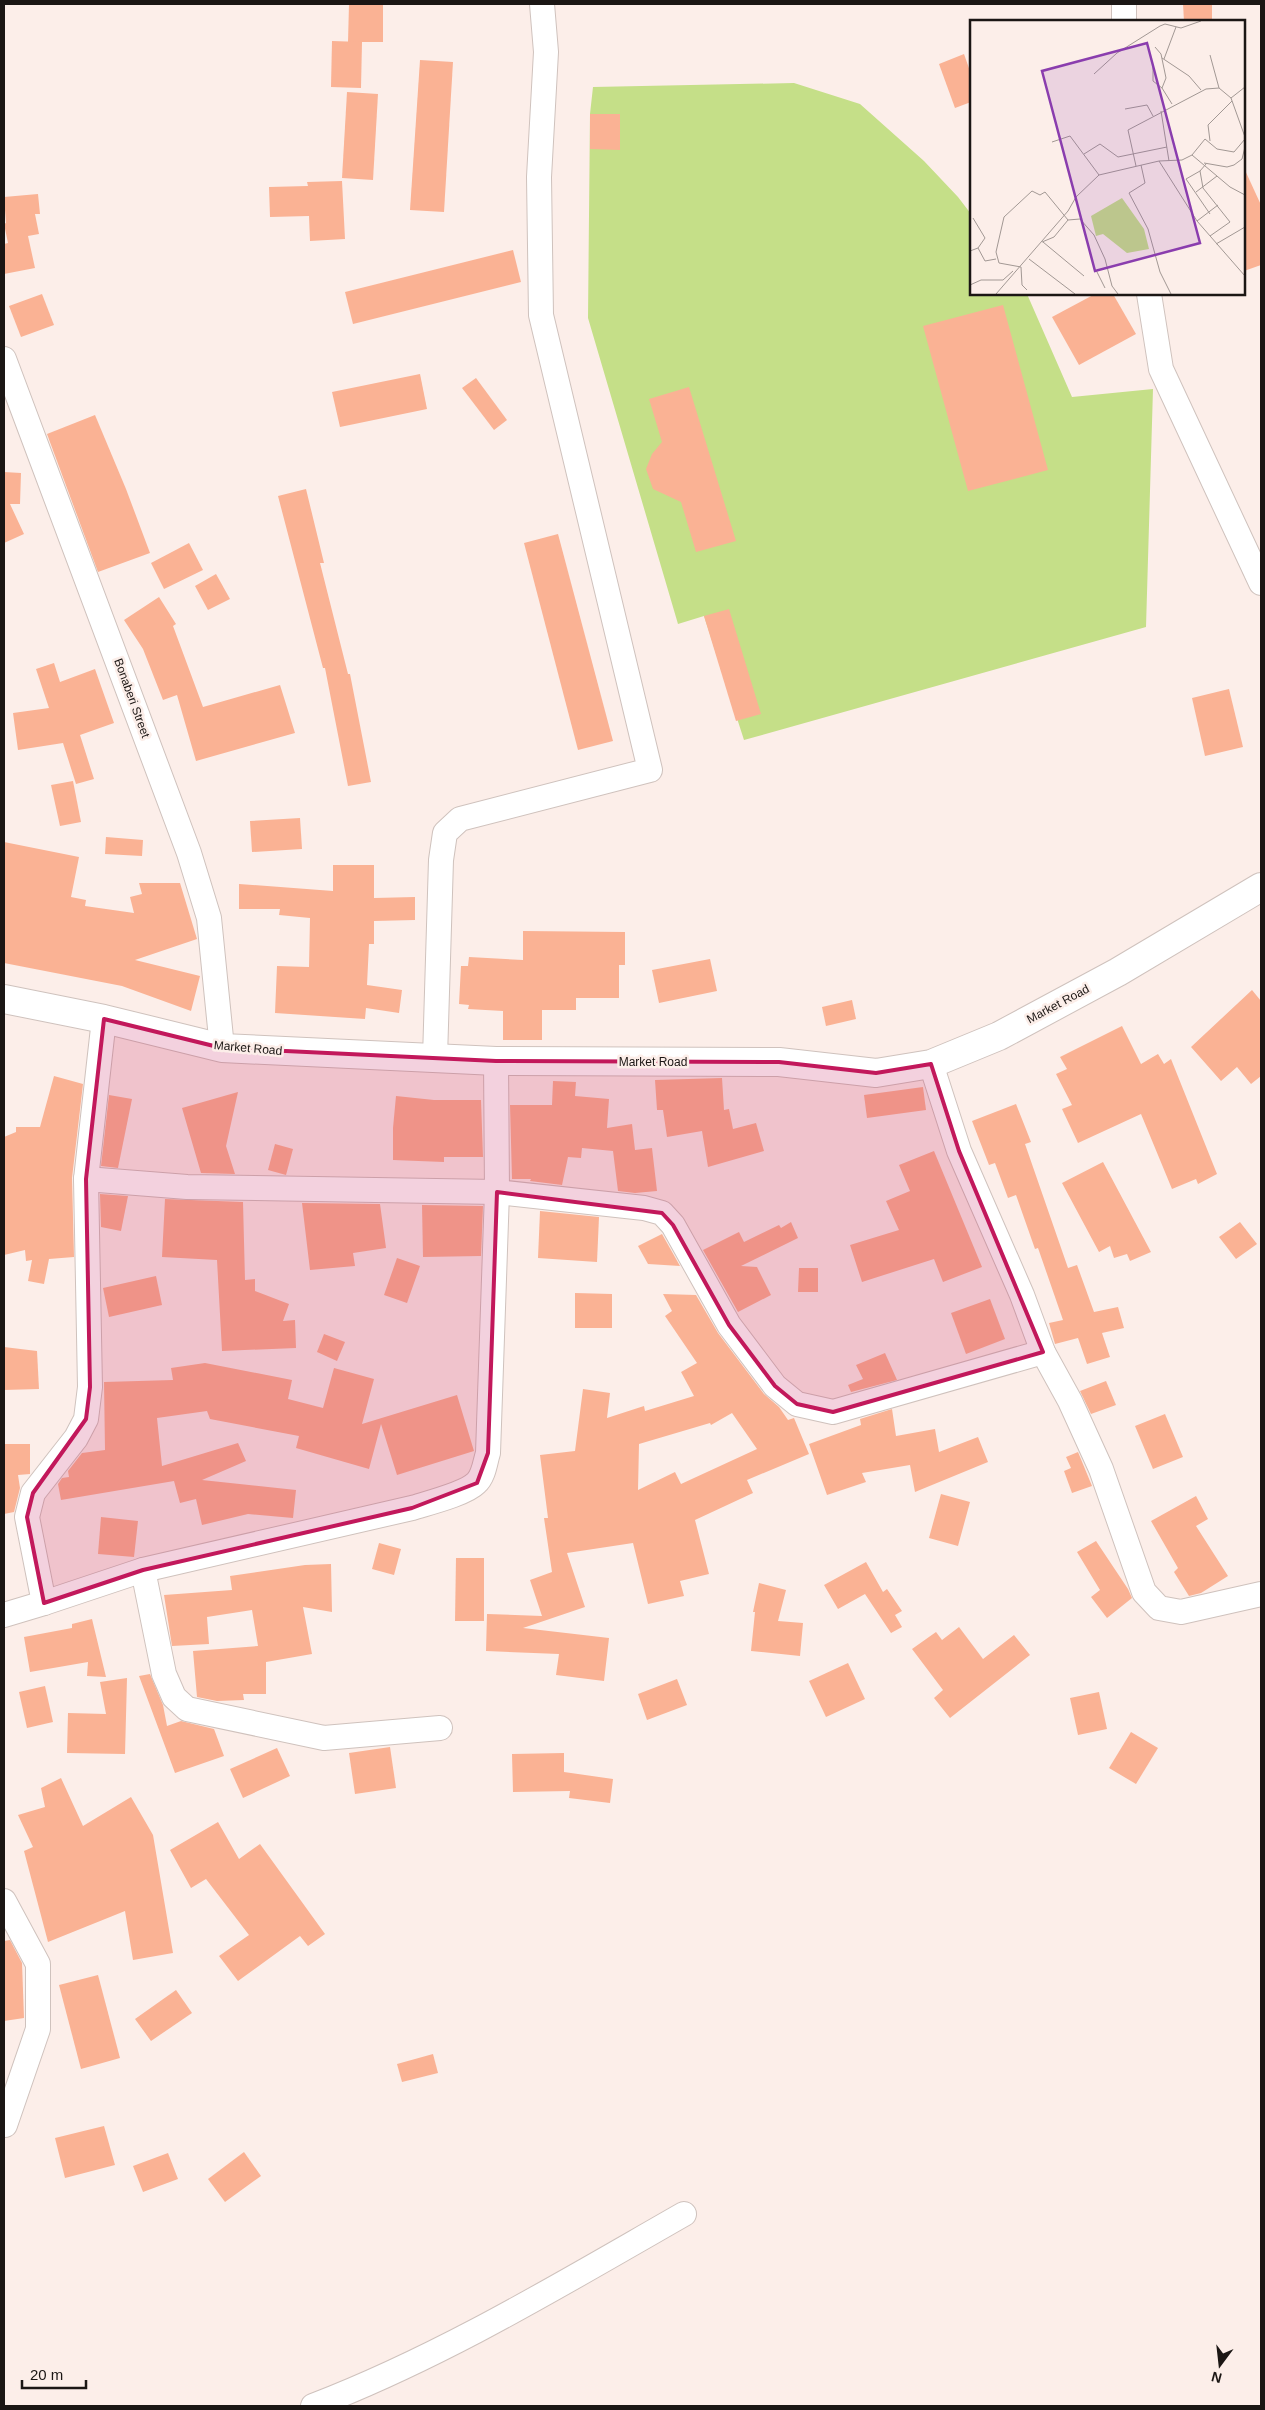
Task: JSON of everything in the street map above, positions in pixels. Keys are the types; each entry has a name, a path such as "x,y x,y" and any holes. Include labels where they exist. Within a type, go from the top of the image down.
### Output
{"main road":[{"name":"Market Road","path":"4,999 104,1019 222,1048 496,1061 779,1062 876,1073 931,1064 999,1036 1118,972 1261,887"}],"street":[{"path":"436,1058 441,860 445,833 460,819 650,770 541,315 539,178 546,52 542,4"},
{"path":"1124,4 1124,20"},
{"path":"1149,295 1161,369 1261,583"},
{"name":"Bonaberi Street","path":"4,359 189,853 209,918 222,1048"},
{"path":"44,1604 27,1517 33,1493 76,1438 86,1419 90,1388 86,1179 104,1019"},
{"path":"4,1615 44,1604 143,1570 412,1508 455,1494 477,1483 484,1469 488,1453 497,1192 496,1061"},
{"path":"931,1064 959,1152 1022,1295 1042,1352 1070,1401 1101,1469 1144,1592 1158,1608 1181,1612 1261,1594"},
{"path":"86,1179 188,1187 497,1192 644,1208 662,1213 673,1225 730,1325 775,1386 797,1404 833,1412 1042,1352"},
{"path":"143,1570 164,1674 174,1697 187,1709 324,1738 440,1728"},
{"path":"4,1901 38,1964 38,2029 5,2125"},
{"path":"313,2406 370,2384 501,2317 684,2214"}],"highlighted area":[{"path":"104,1019 222,1048 496,1061 779,1062 876,1073 931,1064 959,1151 1043,1352 833,1412 797,1404 775,1386 729,1325 673,1225 662,1213 497,1192 488,1453 477,1483 412,1508 143,1570 44,1603 27,1517 33,1493 86,1419 90,1387 86,1179"}],"green space":[{"path":"794,83 860,104 924,161 970,213 970,295 1027,295 1072,397 1153,389 1146,627 744,740 704,616 678,624 588,318 590,114 593,87"}],"building":[{"path":"349,4 383,4 383,42 348,42"},
{"path":"1183,4 1212,4 1212,20 1184,20"},
{"path":"332,41 362,42 361,88 331,87"},
{"path":"964,54 970,71 970,102 955,108 939,64"},
{"path":"420,60 453,62 444,212 410,210"},
{"path":"347,92 378,94 373,180 342,178"},
{"path":"590,114 620,114 620,150 590,149"},
{"path":"1245,170 1261,205 1261,265 1245,271"},
{"path":"342,181 345,239 310,241 309,216 270,217 269,187 308,186 307,182"},
{"path":"38,194 40,214 35,214 39,234 28,236 35,268 4,274 4,244 8,243 4,224 6,223 4,197"},
{"path":"513,250 521,282 353,324 345,292"},
{"path":"42,294 54,325 21,337 9,306"},
{"path":"1093,295 1114,295 1136,334 1079,365 1052,317"},
{"path":"1003,305 1048,470 968,491 923,326"},
{"path":"420,374 427,409 340,427 332,392"},
{"path":"476,378 507,420 494,430 462,388"},
{"path":"689,387 736,541 696,552 681,502 653,489 646,469 652,454 662,442 649,399"},
{"path":"95,415 150,553 98,572 47,434"},
{"path":"4,472 21,473 20,504 10,504 24,534 4,543"},
{"path":"306,489 324,563 320,563 348,674 350,674 371,782 348,786 325,668 323,668 278,496"},
{"path":"558,534 613,741 578,750 524,543"},
{"path":"189,543 203,570 164,589 151,563"},
{"path":"216,574 230,599 208,610 195,586"},
{"path":"159,597 176,624 173,626 203,707 280,685 295,733 196,761 177,695 163,700 143,649 124,620"},
{"path":"729,609 761,714 736,721 704,616"},
{"path":"54,663 60,682 95,669 114,723 80,735 94,779 76,784 63,743 18,750 13,713 49,708 36,669"},
{"path":"1229,689 1243,747 1205,756 1192,698"},
{"path":"73,781 81,822 60,826 51,785"},
{"path":"300,818 302,849 252,852 250,821"},
{"path":"106,837 143,840 142,856 105,854"},
{"path":"4,842 79,857 71,897 86,900 85,906 134,913 130,897 142,894 139,883 180,883 197,939 135,960 200,976 191,1011 122,986 4,963"},
{"path":"333,865 374,865 374,898 415,897 415,920 374,921 374,944 369,944 367,985 402,990 399,1013 366,1008 365,1019 275,1013 277,966 309,967 310,918 279,915 280,909 239,909 239,884 333,891"},
{"path":"523,931 625,932 625,965 619,965 619,998 576,998 576,1010 542,1010 542,1040 503,1040 503,1011 468,1009 469,1005 459,1004 461,966 468,966 469,957 523,960"},
{"path":"710,959 717,991 659,1003 652,970"},
{"path":"1252,990 1261,1001 1261,1076 1251,1084 1237,1067 1221,1081 1191,1047"},
{"path":"852,1000 856,1019 826,1026 822,1007"},
{"path":"1122,1026 1141,1064 1158,1054 1164,1064 1171,1059 1217,1174 1198,1184 1196,1179 1172,1189 1141,1114 1078,1143 1062,1109 1072,1105 1056,1074 1067,1069 1060,1057"},
{"path":"54,1076 83,1084 72,1178 74,1257 49,1259 44,1284 28,1281 32,1260 26,1261 25,1250 4,1255 4,1137 16,1132 16,1127 40,1127"},
{"path":"722,1078 724,1110 729,1109 733,1129 756,1123 764,1151 708,1167 702,1131 667,1137 663,1110 657,1110 655,1080"},
{"path":"553,1081 576,1082 575,1096 609,1099 607,1128 632,1124 635,1150 652,1148 657,1191 635,1193 618,1191 613,1151 582,1148 581,1158 568,1157 562,1185 530,1181 531,1179 512,1179 510,1105 552,1105"},
{"path":"923,1087 926,1110 867,1118 864,1095"},
{"path":"238,1092 226,1146 235,1174 201,1173 182,1108"},
{"path":"109,1095 132,1099 118,1168 101,1166"},
{"path":"396,1096 434,1100 481,1100 483,1157 444,1157 444,1162 393,1160"},
{"path":"1016,1104 1031,1142 1025,1144 1068,1268 1077,1265 1094,1312 1118,1307 1124,1328 1102,1333 1110,1357 1087,1364 1078,1338 1055,1344 1049,1323 1063,1320 1038,1248 1035,1249 1016,1195 1008,1198 995,1163 989,1165 972,1121"},
{"path":"275,1144 293,1149 286,1175 268,1170"},
{"path":"934,1151 982,1267 943,1282 934,1259 862,1282 850,1245 899,1230 886,1201 910,1191 899,1165"},
{"path":"1103,1162 1151,1252 1130,1261 1127,1254 1114,1258 1110,1246 1099,1252 1062,1183"},
{"path":"100,1194 128,1196 121,1231 101,1227"},
{"path":"165,1199 243,1202 245,1280 255,1279 255,1291 289,1304 283,1321 295,1320 296,1348 222,1351 217,1260 162,1257"},
{"path":"302,1203 380,1204 386,1248 353,1253 355,1266 310,1270"},
{"path":"422,1205 483,1206 481,1256 423,1257"},
{"path":"540,1211 599,1217 597,1262 538,1258"},
{"path":"791,1222 798,1238 741,1266 757,1267 771,1295 738,1312 703,1250 739,1232 744,1242 779,1225 781,1228"},
{"path":"1240,1222 1257,1244 1236,1259 1219,1237"},
{"path":"662,1234 680,1266 648,1264 638,1246"},
{"path":"397,1258 420,1266 407,1303 384,1295"},
{"path":"799,1268 818,1268 818,1292 798,1292"},
{"path":"156,1276 162,1305 109,1317 103,1288"},
{"path":"575,1293 612,1294 612,1328 575,1328"},
{"path":"663,1294 696,1295 718,1333 764,1394 779,1407 788,1420 794,1418 809,1454 747,1480 753,1493 695,1520 709,1574 680,1581 684,1596 648,1604 633,1543 567,1553 585,1607 523,1628 609,1638 604,1681 556,1675 559,1654 486,1651 487,1614 542,1616 530,1580 552,1572 544,1518 548,1518 540,1455 575,1451 583,1389 610,1393 607,1418 644,1406 645,1411 694,1396 681,1372 697,1363 665,1316 672,1311","holes":["732,1413 757,1449 681,1484 675,1472 638,1490 639,1444 710,1423 711,1425"]},
{"path":"990,1299 1005,1339 966,1354 951,1313"},
{"path":"324,1334 345,1342 337,1361 317,1352"},
{"path":"4,1347 37,1351 39,1389 4,1390"},
{"path":"885,1353 897,1380 851,1392 848,1385 863,1379 856,1365"},
{"path":"205,1363 292,1380 288,1399 323,1408 334,1368 374,1379 362,1424 457,1395 474,1451 397,1475 381,1424 369,1469 296,1448 299,1436 210,1419 207,1411 157,1418 162,1466 238,1443 246,1461 202,1480 296,1490 293,1518 248,1514 202,1525 196,1499 180,1503 174,1481 61,1500 58,1484 62,1478 69,1477 68,1471 82,1453 105,1450 104,1382 173,1380 171,1368"},
{"path":"1106,1381 1116,1405 1091,1414 1080,1391"},
{"path":"892,1409 896,1436 935,1429 939,1452 978,1437 988,1462 915,1492 910,1465 862,1473 866,1482 827,1495 809,1444 861,1425 860,1419"},
{"path":"1165,1414 1183,1457 1153,1469 1135,1426"},
{"path":"4,1444 30,1444 30,1474 18,1475 20,1488 14,1512 4,1514"},
{"path":"1078,1452 1092,1486 1072,1493 1064,1471 1071,1468 1066,1457"},
{"path":"941,1494 970,1502 958,1546 929,1538"},
{"path":"1196,1496 1208,1519 1196,1526 1228,1576 1201,1593 1189,1596 1174,1572 1178,1568 1151,1521"},
{"path":"101,1517 138,1521 134,1557 98,1554"},
{"path":"1096,1541 1132,1598 1107,1618 1091,1597 1100,1590 1077,1552"},
{"path":"379,1543 401,1549 394,1575 372,1569"},
{"path":"456,1558 484,1558 484,1621 455,1621"},
{"path":"866,1562 883,1592 887,1589 902,1611 895,1615 902,1627 891,1633 865,1594 838,1609 824,1585"},
{"path":"331,1564 332,1612 303,1607 312,1654 266,1662 266,1694 243,1694 244,1700 217,1701 197,1697 193,1651 258,1646 252,1610 207,1617 209,1644 172,1646 164,1595 232,1590 230,1576 305,1565"},
{"path":"759,1583 786,1590 778,1621 803,1623 800,1656 751,1651 755,1612 753,1612"},
{"path":"92,1619 106,1677 87,1676 88,1662 30,1672 24,1637 72,1628 72,1624"},
{"path":"959,1627 983,1659 1014,1635 1030,1655 950,1718 934,1698 943,1690 912,1649 936,1632 942,1640"},
{"path":"848,1663 865,1699 826,1717 809,1681"},
{"path":"150,1674 163,1705 167,1726 181,1721 214,1729 224,1756 175,1773 139,1676"},
{"path":"127,1678 125,1754 67,1753 68,1713 106,1714 100,1682"},
{"path":"677,1679 687,1705 647,1720 638,1694"},
{"path":"45,1686 53,1722 27,1728 19,1692"},
{"path":"1099,1692 1107,1729 1078,1735 1070,1698"},
{"path":"1131,1732 1158,1748 1136,1784 1109,1768"},
{"path":"390,1747 396,1788 355,1794 349,1753"},
{"path":"277,1748 290,1776 243,1798 230,1769"},
{"path":"564,1753 564,1772 613,1779 610,1803 569,1798 570,1791 513,1792 512,1754"},
{"path":"61,1778 83,1826 131,1797 153,1835 173,1953 133,1960 125,1911 48,1942 24,1851 33,1847 18,1815 45,1807 41,1788"},
{"path":"218,1822 239,1859 260,1844 325,1934 308,1946 300,1936 238,1981 219,1956 249,1935 206,1879 191,1888 170,1850"},
{"path":"10,1940 22,1963 24,2018 4,2021 4,1941"},
{"path":"98,1975 120,2058 81,2069 59,1985"},
{"path":"176,1990 192,2013 151,2041 135,2019"},
{"path":"433,2054 438,2073 402,2082 397,2064"},
{"path":"104,2126 115,2165 65,2178 55,2138"},
{"path":"244,2152 261,2176 225,2202 208,2179"},
{"path":"168,2153 178,2179 143,2192 133,2166"}]}
